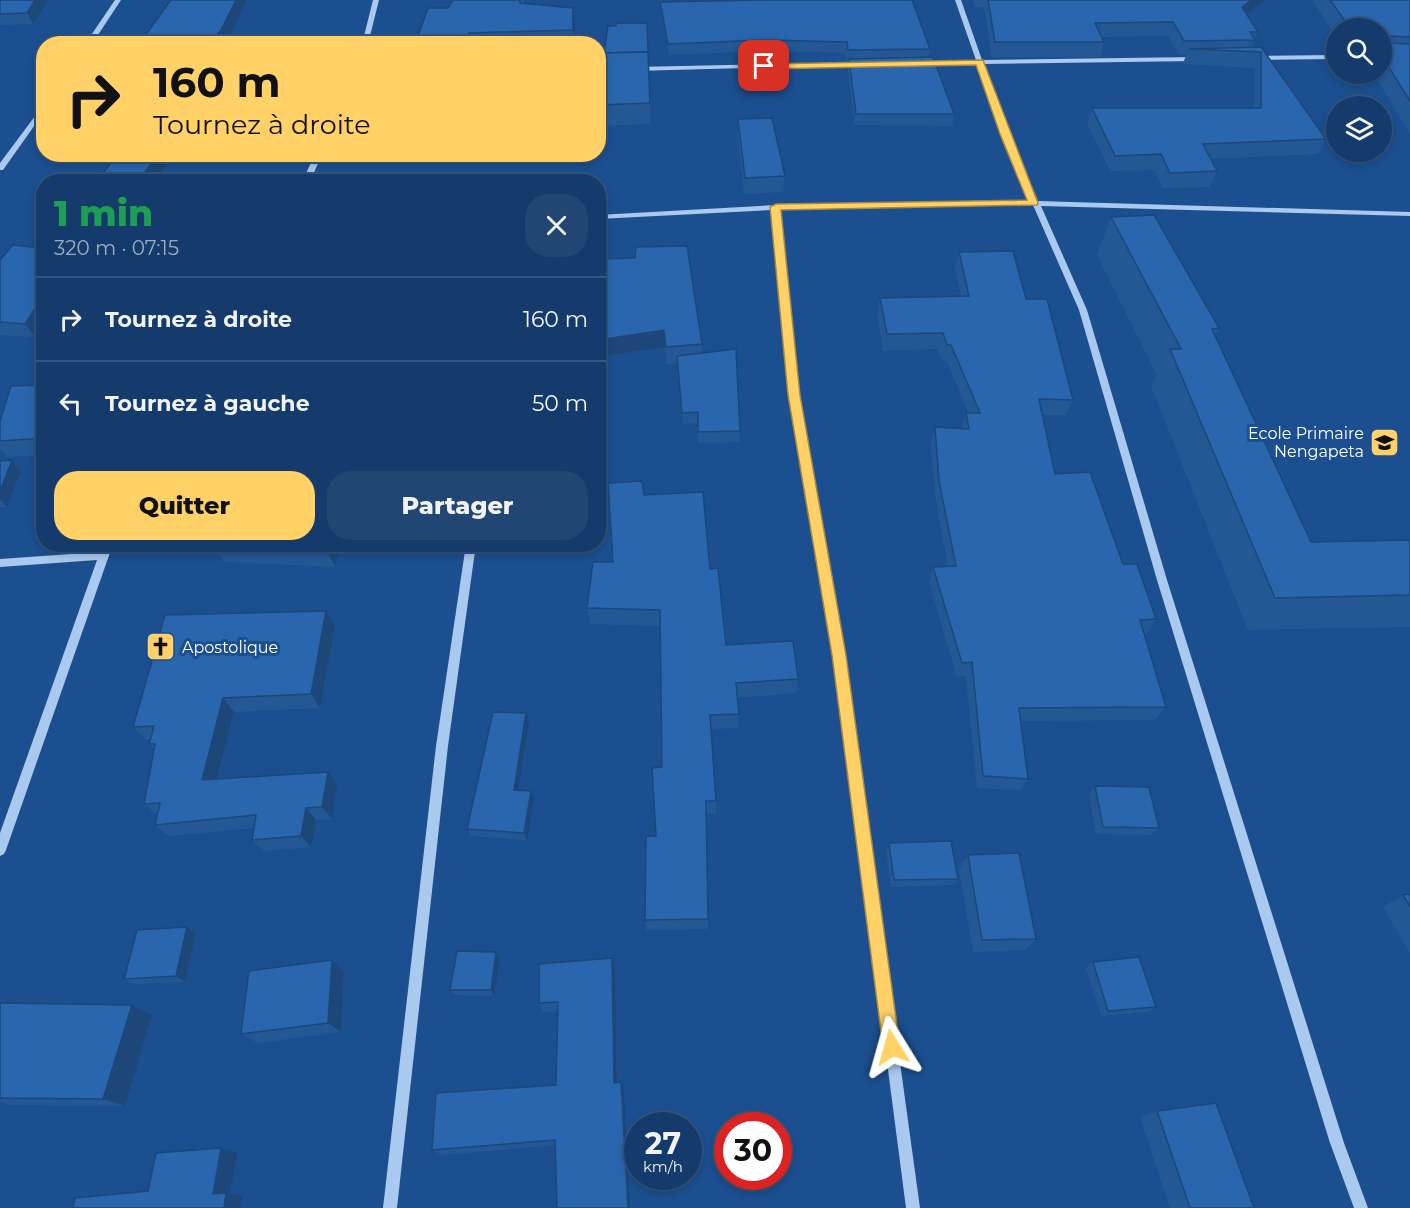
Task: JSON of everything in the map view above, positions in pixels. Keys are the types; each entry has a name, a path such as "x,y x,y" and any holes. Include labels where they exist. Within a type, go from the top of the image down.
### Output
{"street":[{"path":"93,36 118,0"},
{"path":"367,36 376,0"},
{"path":"958,0 1005,134 1033,203 1055,244 1083,310 1162,580 1337,1143 1361,1208"},
{"path":"1241,58 1326,57"},
{"path":"920,63 1206,59"},
{"path":"622,69 872,64"},
{"path":"0,168 36,117"},
{"path":"606,217 776,207 1033,203 1410,214"},
{"path":"776,207 794,395 839,655 913,1208"},
{"path":"0,850 105,552"},
{"path":"390,1208 442,746 470,552"},
{"path":"0,563 103,556"}],"building":[{"path":"0,0 35,0 27,13 0,14"},
{"path":"171,0 236,0 216,36 145,36"},
{"path":"453,0 520,0 520,3 573,8 573,30 469,33 468,36 418,36 428,8 448,8"},
{"path":"912,0 930,49 848,50 847,42 767,40 668,44 660,2"},
{"path":"988,0 1252,0 1242,7 1258,32 1250,32 1255,40 1184,41 1173,22 1095,23 1104,42 995,42"},
{"path":"1330,0 1410,0 1410,37 1392,36 1392,18 1343,18"},
{"path":"616,23 647,23 648,52 606,53 608,26 616,26"},
{"path":"1392,43 1410,44 1410,101 1392,72"},
{"path":"1261,47 1326,139 1203,144 1217,171 1170,173 1161,154 1115,156 1092,108 1261,108 1261,52 1189,49"},
{"path":"648,52 650,103 606,105 606,53"},
{"path":"933,57 954,114 856,114 849,59"},
{"path":"772,118 785,176 745,178 738,119"},
{"path":"112,162 152,162 144,174 102,174"},
{"path":"1154,215 1219,328 1212,329 1311,542 1410,540 1410,595 1275,598 1170,349 1181,349 1111,217"},
{"path":"13,245 36,248 36,307 25,324 0,322 0,260"},
{"path":"687,246 702,344 666,347 664,330 606,339 606,259 635,258 636,247"},
{"path":"1013,251 1026,299 1047,299 1073,400 1039,399 1055,474 1090,472 1123,564 1137,564 1156,619 1140,620 1166,707 1019,708 1028,779 983,776 972,662 962,663 933,567 956,566 939,481 935,427 969,429 966,413 980,413 951,345 947,345 943,333 887,334 880,298 969,296 959,252"},
{"path":"736,349 740,431 698,432 698,412 682,413 677,356"},
{"path":"36,385 36,439 0,441 0,421 11,386"},
{"path":"12,460 0,491 0,461"},
{"path":"642,481 644,495 703,492 710,569 718,568 726,645 793,641 798,679 736,683 739,714 710,715 716,801 706,801 708,919 645,920 646,836 656,836 652,768 662,767 660,610 587,608 593,562 613,562 608,483"},
{"path":"326,611 311,694 223,698 202,780 328,772 322,807 306,808 301,836 252,840 256,815 155,825 160,803 144,804 155,744 149,744 154,726 133,727 165,615"},
{"path":"493,712 526,713 514,790 531,791 524,833 467,829"},
{"path":"1095,786 1149,787 1159,828 1103,827"},
{"path":"951,841 958,879 894,880 889,843"},
{"path":"1019,853 1036,939 982,940 968,855"},
{"path":"1410,894 1410,906 1403,895"},
{"path":"187,927 176,976 124,979 137,930"},
{"path":"457,951 496,952 491,990 450,990"},
{"path":"1139,957 1156,1007 1108,1011 1093,962"},
{"path":"612,958 614,1083 621,1082 624,1190 627,1190 628,1208 557,1208 555,1140 432,1150 436,1093 556,1085 558,1002 539,1003 539,964"},
{"path":"332,960 328,1023 241,1034 249,971"},
{"path":"0,1003 132,1005 103,1099 0,1098"},
{"path":"1216,1103 1254,1208 1190,1208 1157,1111"},
{"path":"221,1148 213,1194 226,1193 224,1208 73,1208 75,1198 148,1191 156,1153"}],"place":[{"name":"Ecole Primaire Nengapeta","path":"1385,442"},
{"name":"Apostolique","path":"161,647"}],"route":[{"path":"764,66 980,62 1005,134 1029,188 1033,203 776,207 794,395 839,655 892,1047"}]}
